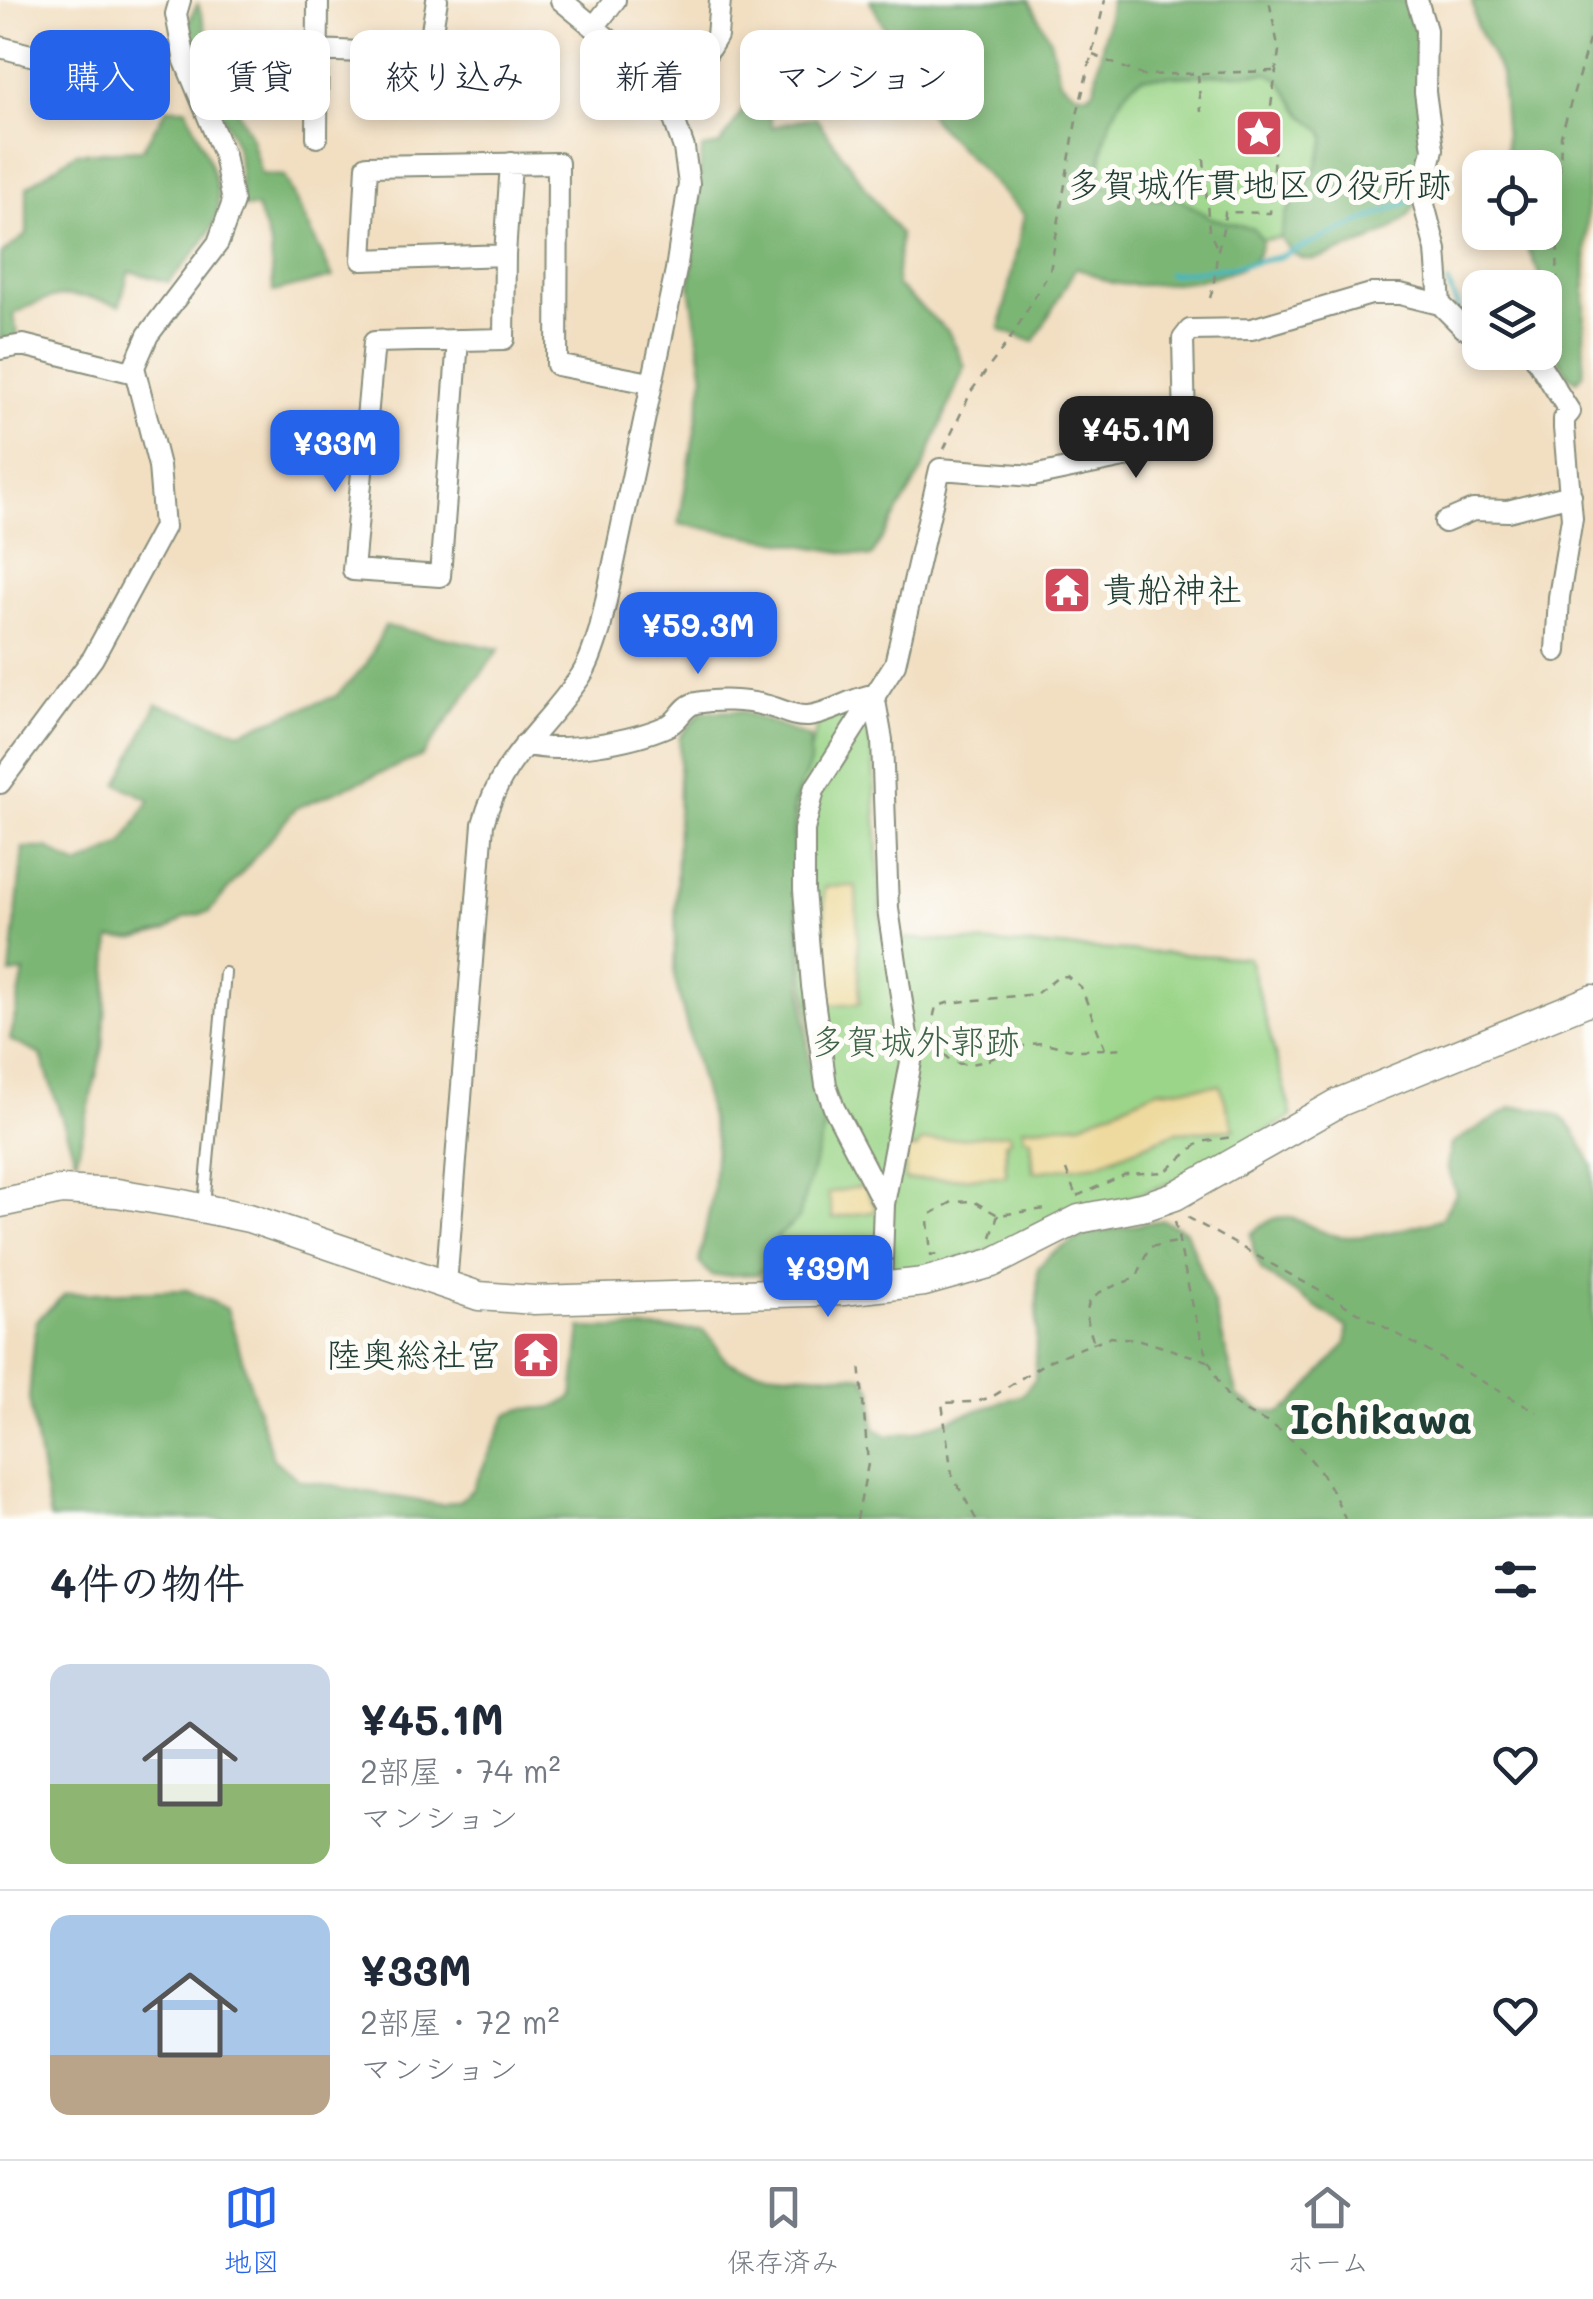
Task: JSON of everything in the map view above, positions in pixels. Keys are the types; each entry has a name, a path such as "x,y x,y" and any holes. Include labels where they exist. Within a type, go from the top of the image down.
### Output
{"street":[{"path":"0,783 93,658 164,527 160,466 134,366 148,334 218,243 232,202 224,155 185,61 176,14 180,0"},
{"path":"317,30 318,0"},
{"path":"330,51 428,55 437,0"},
{"path":"560,0 598,30"},
{"path":"594,26 616,0"},
{"path":"718,30 720,0"},
{"path":"1417,0 1426,30 1426,92 1432,138 1430,173 1422,198 1436,250 1440,304"},
{"path":"0,47 30,55"},
{"path":"317,120 317,136"},
{"path":"446,1285 483,824 490,799 508,764 578,680 594,646 681,242 688,184 684,148 674,120"},
{"path":"504,255 362,260 367,166 558,162 557,365 650,383"},
{"path":"458,340 440,576 353,570 374,342 458,340 504,339 510,163"},
{"path":"884,1204 850,1141 826,1084 804,890 807,807 900,651 940,470 1033,476 1172,448 1184,432 1183,339 1190,330 1252,329 1371,294 1400,294 1440,304 1462,326"},
{"path":"0,348 23,345 135,373"},
{"path":"1555,370 1581,412 1564,419 1571,524 1558,597 1556,651"},
{"path":"1445,522 1459,514 1508,511 1571,495"},
{"path":"525,744 543,750 631,737 676,721 687,706 698,702 754,703 806,716 874,695"},
{"path":"874,695 882,740 888,909 911,1062 884,1204 881,1288"},
{"path":"0,1203 61,1190 117,1193 204,1209 249,1218 479,1296 517,1300 881,1288 992,1263 1080,1218 1146,1206 1176,1196 1340,1102 1593,999"}],"lane":[{"path":"204,1209 225,973"}],"path":[{"path":"940,470 946,443 972,390 1012,336 1050,271 1077,114 1105,0"},
{"path":"1210,298 1224,236 1225,212 1270,213 1275,136 1272,106 1279,51 1269,0"},
{"path":"1558,270 1561,136 1592,30"},
{"path":"1091,55 1142,75 1278,71"},
{"path":"1198,75 1201,112"},
{"path":"1204,159 1209,231 1218,249"},
{"path":"1104,1049 1082,987 1067,976 1057,976 1036,994 947,1003 933,1012 936,1044 954,1063 982,1065 1016,1048 1039,1043 1072,1050 1104,1049 1128,1048"},
{"path":"1066,1202 1126,1174 1165,1172 1200,1142 1238,1136"},
{"path":"1066,1170 1076,1196"},
{"path":"949,1251 932,1255 927,1227 931,1214 952,1202 973,1201 998,1215 1055,1208"},
{"path":"1345,1519 1330,1487 1304,1452 1273,1426 1235,1404 1211,1362 1173,1211 1537,1412"},
{"path":"985,1243 998,1215"},
{"path":"1093,1341 1086,1314 1092,1297 1102,1289 1136,1277 1149,1248 1162,1242 1179,1242"},
{"path":"935,1404 992,1397 1038,1366 1093,1341 1117,1336 1211,1362"},
{"path":"857,1519 868,1464 860,1362"},
{"path":"942,1404 952,1476 976,1519"}],"green space":[{"path":"870,0 1029,0 1050,39 1060,81 1075,93 1088,94 1094,89 1111,0 1413,0 1425,147 1417,201 1406,218 1374,239 1319,258 1299,257 1280,238 1286,214 1317,166 1326,138 1303,115 1279,79 1267,73 1143,77 1124,95 1109,126 1101,160 1103,186 1130,188 1157,199 1178,198 1211,218 1254,229 1262,240 1258,254 1224,274 1164,284 1113,283 1076,267 1034,342 1000,330 1024,215 933,120 984,120 984,30 886,30"},
{"path":"1472,0 1593,0 1583,373 1577,381 1562,365 1562,270 1537,270 1528,250 1562,250 1562,150 1507,150 1501,74 1477,27"},
{"path":"198,4 206,30 190,30 190,48 188,40 190,22"},
{"path":"1268,73 1279,79 1303,115 1326,138 1317,166 1286,214 1280,238 1262,240 1254,229 1211,218 1178,198 1157,199 1130,188 1103,186 1102,160 1109,126 1124,95 1143,77"},
{"path":"170,108 186,108 218,194 216,219 201,244 169,282 129,271 120,305 78,296 54,297 13,315 18,337 0,339 0,255 27,234 27,187 76,153 142,150 160,120 170,120"},
{"path":"740,115 740,120 770,120 772,127 817,120 900,235 896,285 948,331 965,366 921,473 871,557 679,524 704,377 690,286 702,148 720,145"},
{"path":"224,120 243,120 261,174 284,176 333,277 273,292 271,247 257,208 242,207 239,164"},
{"path":"385,626 499,649 422,756 296,808 209,912 186,917 166,931 136,939 110,939 103,1047 76,1161 41,1055 10,1040 24,972 10,974 23,848 48,848 78,866 123,844 150,800 118,784 157,704 240,732 336,696 366,665"},
{"path":"740,711 810,738 810,764 793,805 794,879 809,1061 823,1110 824,1129 798,1219 776,1238 768,1263 757,1274 712,1276 699,1262 713,1191 716,1141 674,976 680,737 701,712"},
{"name":"多賀城外郭跡","path":"841,714 866,720 873,756 882,937 1249,958 1292,1117 1175,1181 1001,1247 888,1279 761,1278 815,1064 796,890 796,804 819,719","holes":["1188,1088 1234,1128 1176,1132 1117,1157 1033,1172 1031,1138 1024,1136 1023,1128 1082,1123 1158,1090","1006,1141 1006,1176 906,1180 906,1149"]},
{"path":"1513,1107 1545,1111 1565,1120 1593,1166 1593,1519 50,1519 29,1398 36,1321 65,1294 187,1290 227,1309 273,1459 299,1480 442,1505 459,1501 473,1489 507,1415 523,1409 555,1407 573,1396 581,1328 703,1330 726,1360 736,1365 864,1377 873,1391 874,1428 888,1436 914,1432 1022,1395 1035,1379 1038,1268 1050,1255 1085,1234 1163,1220 1186,1231 1214,1305 1238,1397 1261,1410 1279,1413 1293,1404 1346,1344 1347,1328 1262,1271 1251,1234 1277,1218 1289,1218 1335,1236 1350,1237 1441,1219 1456,1194 1447,1166 1451,1144"}],"sand":[{"path":"856,886 860,1003 827,1005 824,887"},
{"path":"1220,1085 1234,1129 1176,1132 1097,1164 1034,1172 1031,1138 1024,1137 1023,1128 1082,1123 1158,1090"},
{"path":"1009,1133 1010,1140 1005,1142 1006,1176 905,1180 906,1149 917,1149 921,1142"},
{"path":"864,1186 877,1211 833,1218 828,1193"}],"waterway":[{"path":"1168,274 1279,257 1408,202 1413,195"},
{"path":"1448,283 1458,309"}],"place":[{"name":"多賀城作貫地区の役所跡","path":"1259,133"},
{"name":"貴船神社","path":"1067,590"},
{"name":"陸奥総社宮","path":"536,1355"}],"district":[{"name":"Ichikawa","path":"1381,1420"}]}
